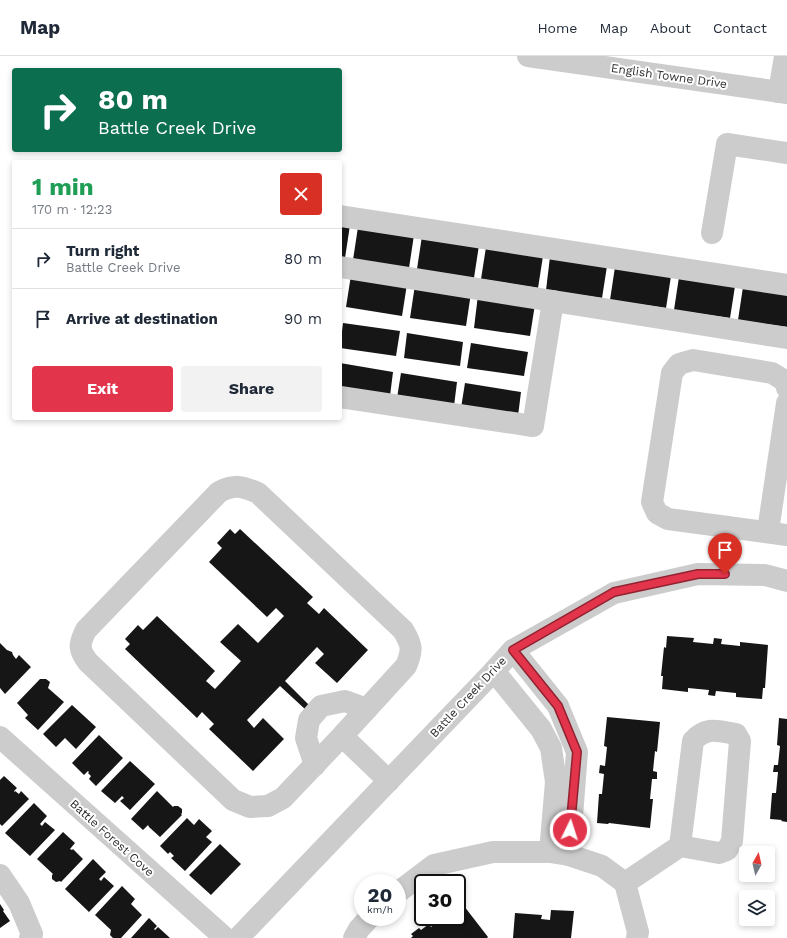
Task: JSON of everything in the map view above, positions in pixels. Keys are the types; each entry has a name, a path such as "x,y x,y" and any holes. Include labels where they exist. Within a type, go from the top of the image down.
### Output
{"street":[{"name":"English Towne Drive","path":"528,56 783,92"},
{"path":"783,92 785,56"},
{"path":"712,233 727,144 786,147"},
{"path":"342,216 787,286"},
{"path":"342,267 787,338"},
{"path":"342,397 533,426 553,301"},
{"path":"787,388 785,381 772,373 693,360 679,364 672,373 652,502 658,513 668,519 777,533 787,403"},
{"path":"231,486 245,487 258,493 403,630 410,641 411,654 406,666 342,736 283,798 268,806 250,807 233,800 88,662 81,653 81,640 86,630 219,492 231,486"},
{"name":"Battle Creek Drive","path":"238,938 513,650 614,592 698,574 765,575 787,579"},
{"path":"513,650 558,706 577,752 559,854"},
{"path":"494,671 541,729 551,748 556,782 559,854"},
{"path":"315,765 306,738 308,720 321,706 345,702 367,709"},
{"path":"624,883 680,846 719,853 727,850 732,842 740,741 736,734 711,729 697,736 692,741 680,846"},
{"path":"342,736 389,781"},
{"name":"Battle Forest Cove","path":"0,737 225,938"},
{"path":"406,886 434,865 493,852 559,854 602,866 624,883 638,932 637,938"},
{"path":"0,875 19,903 32,934 30,938"},
{"path":"354,938 362,926"}],"building":[{"path":"342,224 350,225 345,258 342,257"},
{"path":"358,227 414,235 409,268 353,260"},
{"path":"422,236 479,245 474,278 417,269"},
{"path":"486,247 543,256 538,288 481,279"},
{"path":"550,257 607,266 602,298 546,290"},
{"path":"615,267 671,276 666,308 610,300"},
{"path":"351,275 407,284 402,316 346,307"},
{"path":"679,277 735,286 730,318 674,310"},
{"path":"415,285 471,293 466,326 410,318"},
{"path":"743,287 787,294 787,327 738,320"},
{"path":"478,295 535,304 530,336 474,328"},
{"path":"343,323 400,331 396,356 342,348"},
{"path":"407,333 463,342 460,366 404,358"},
{"path":"471,343 528,352 524,376 467,368"},
{"path":"342,363 393,372 390,396 342,389"},
{"path":"401,373 457,382 454,406 397,398"},
{"path":"465,383 521,392 518,416 461,408"},
{"path":"230,529 235,534 240,529 313,597 307,603 319,614 324,608 368,650 337,683 315,663 324,654 317,647 285,681 310,706 306,710 280,686 247,720 254,728 263,718 284,739 253,771 209,729 214,724 202,712 197,718 125,649 130,644 125,639 138,625 143,630 157,616 215,671 206,681 215,689 241,661 220,642 238,624 258,643 284,616 276,608 267,617 209,562 222,548 217,543"},
{"path":"667,636 694,638 693,642 713,644 714,638 722,639 721,644 740,646 740,642 768,645 765,688 763,688 762,699 736,697 736,693 716,691 715,696 708,695 709,690 688,688 688,692 662,689 663,676 661,676 664,647 666,648"},
{"path":"0,643 7,650 12,652 16,659 19,655 31,667 5,694 0,688"},
{"path":"40,679 46,679 50,682 48,688 64,702 38,730 25,718 28,715 17,703"},
{"path":"72,705 96,727 76,749 65,738 56,747 43,734"},
{"path":"607,717 660,722 657,752 655,751 653,771 657,772 657,779 652,779 650,799 653,799 650,828 597,823 599,794 602,794 604,774 599,773 600,765 605,766 607,747 604,746"},
{"path":"779,718 787,719 787,822 770,819 772,793 776,793 778,772 773,772 774,765 778,765 780,746 777,745"},
{"path":"99,735 123,758 96,786 89,779 91,776 88,771 84,775 72,763"},
{"path":"130,761 155,784 130,810 120,801 124,798 122,796 115,803 101,791"},
{"path":"4,776 17,788 14,792 15,791 19,794 21,791 29,799 2,826 0,824 0,780"},
{"path":"157,791 173,807 178,806 182,809 182,815 160,837 148,825 143,830 131,819"},
{"path":"34,803 47,816 40,824 42,826 45,822 55,830 30,856 5,833"},
{"path":"187,818 194,825 199,819 212,831 206,837 212,842 185,871 171,858 174,856 170,852 168,854 160,846"},
{"path":"63,832 75,843 70,849 73,849 83,859 61,882 56,882 52,879 53,874 37,859"},
{"path":"220,844 241,864 211,895 189,875"},
{"path":"93,859 106,872 99,879 101,881 104,877 114,886 89,912 65,889"},
{"path":"122,886 135,899 131,904 142,915 121,938 113,938 110,935 111,930 95,915"},
{"path":"0,904 10,921 0,928"},
{"path":"466,909 488,937 411,938 413,936 411,934 419,928 421,930 426,926 466,926"},
{"path":"551,910 574,911 571,938 513,938 515,913 542,915 541,919 550,920"},
{"path":"149,918 157,926 154,929 155,930 158,927 170,938 131,938"}],"route":[{"path":"570,830 577,752 558,706 513,650 614,592 698,574 725,574"}]}
